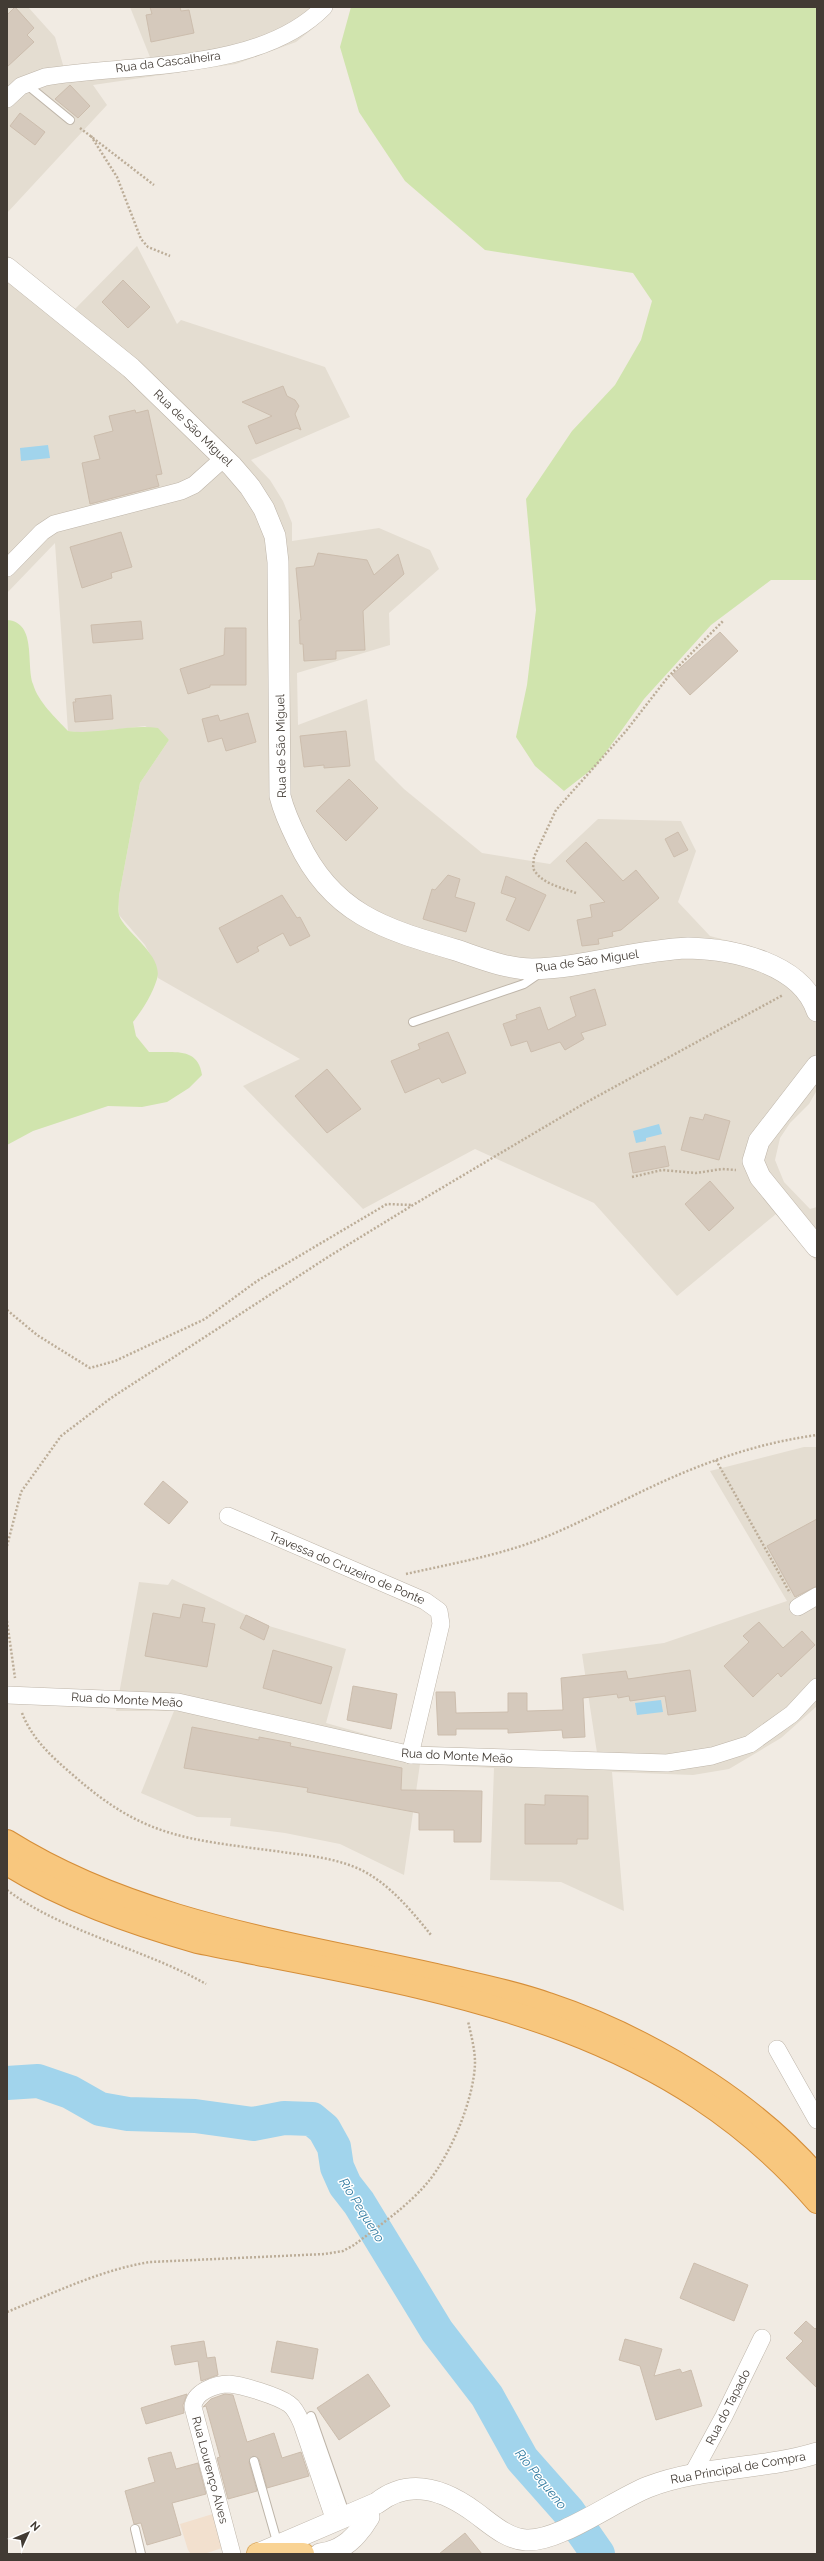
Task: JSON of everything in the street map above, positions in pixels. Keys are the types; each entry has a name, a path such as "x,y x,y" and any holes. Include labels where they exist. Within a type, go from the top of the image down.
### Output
{"highway":[{"path":"7,1841 89,1885 124,1900 162,1912 258,1937 500,1990 577,2014 669,2058 721,2091 769,2128 817,2176"},
{"path":"7,1864 83,1902 154,1929 197,1942 473,2000 536,2018 598,2043 659,2073 726,2118 772,2156 817,2202"}],"main road":[{"path":"258,2554 303,2554"}],"street":[{"name":"Rua da Cascalheira","path":"8,96 26,84 55,75 204,59 238,53 297,29 324,7"},
{"name":"Rua de São Miguel","path":"7,268 131,368 224,458 255,495 275,536 279,568 280,796 288,822 311,868 327,887 345,903 388,928 500,964 522,968 544,968 672,949 695,948 756,960 795,981"},
{"path":"7,568 42,532 54,524 182,491 198,482 224,458"},
{"path":"795,981 817,1011"},
{"path":"817,1066 759,1141 754,1154 757,1172 817,1246"},
{"name":"Travessa do Cruzeiro de Ponte","path":"228,1516 430,1604 439,1611 442,1618 410,1755"},
{"path":"798,1607 817,1596"},
{"name":"Rua do Monte Meão","path":"10,1691 178,1702 410,1755 658,1763 695,1760 732,1751 763,1736 792,1714 817,1687"},
{"path":"777,2049 817,2120"},
{"name":"Rua do Tapado","path":"692,2475 724,2416 762,2338"},
{"name":"Rua Lourenço Alves","path":"232,2554 192,2407 193,2400 198,2395 221,2385 239,2386 282,2400 294,2409 356,2514"},
{"name":"Rua Principal de Compra","path":"356,2514 401,2489 422,2489 454,2499 498,2529 520,2539 542,2538 566,2528 607,2506 650,2486 692,2475 775,2462 817,2453"},
{"path":"258,2554 356,2514"},
{"path":"333,2552 335,2545 335,2532 339,2525 356,2514"},
{"path":"356,2514 364,2554"}],"lane":[{"path":"26,84 70,120"},
{"path":"413,1022 524,984 535,979 544,968"},
{"path":"312,2416 356,2514"},
{"path":"254,2461 278,2545"},
{"path":"134,2529 141,2554"}],"path":[{"path":"70,120 154,185"},
{"path":"91,136 117,177 141,239 148,247 170,256"},
{"path":"576,893 546,882 537,875 533,868 534,857 555,813 626,731 668,677 723,621"},
{"path":"7,1546 21,1492 61,1436 111,1398 328,1257 413,1205 795,981"},
{"path":"632,1176 662,1170 696,1173 726,1168 757,1172"},
{"path":"7,1310 37,1335 90,1368 115,1361 205,1319 257,1281 387,1204 413,1205"},
{"path":"376,1580 491,1555 522,1546 570,1527 716,1460 771,1443 817,1435"},
{"path":"716,1460 798,1607"},
{"path":"7,1621 10,1691 24,1720 44,1748 98,1797 122,1813 151,1827 182,1838 324,1858 358,1868 389,1889 431,1935"},
{"path":"7,1890 57,1919 172,1967 206,1984"},
{"path":"7,2312 94,2276 129,2265 150,2262 331,2254 343,2250 358,2242 422,2188 440,2165 468,2098 475,2059 467,2017"}],"shaded area":[{"path":"7,7 28,7 55,37 65,72 152,62 130,7 330,7 311,30 296,42 236,64 93,85 107,105 7,213"},
{"path":"137,246 177,324 181,320 325,367 350,417 251,460 270,480 283,501 292,523 292,541 379,528 430,550 439,569 389,613 390,645 297,673 298,725 367,699 375,760 404,789 482,853 550,864 598,819 681,821 696,851 678,902 710,936 756,948 786,963 817,996 817,1090 809,1104 790,1123 780,1138 775,1160 784,1182 810,1209 817,1207 817,1262 776,1214 677,1296 594,1203 475,1149 363,1209 243,1086 300,1059 158,978 153,960 145,945 119,915 119,896 140,783 169,740 145,726 86,733 68,731 55,543 7,593 7,255 74,310"},
{"path":"804,1447 817,1447 817,1706 781,1738 729,1769 693,1775 612,1772 624,1911 561,1882 490,1880 494,1768 420,1764 404,1875 340,1844 285,1833 230,1826 231,1818 197,1817 141,1793 174,1711 116,1711 139,1582 168,1585 172,1579 269,1626 346,1649 326,1723 404,1745 597,1753 582,1654 664,1643 787,1601 710,1471"},
{"path":"216,2513 225,2547 204,2554 191,2554 188,2550 180,2524"}],"green space":[{"path":"351,7 817,7 817,580 771,580 711,625 644,699 596,766 564,791 535,766 516,737 527,685 536,610 526,499 572,431 615,385 641,340 652,301 633,273 485,250 405,181 359,112 340,47"},
{"path":"7,620 16,623 23,628 29,645 31,676 35,691 48,709 68,731 91,732 147,727 158,728 169,740 140,783 119,896 119,915 122,922 155,961 158,970 153,991 133,1022 136,1036 149,1052 175,1052 190,1055 200,1066 202,1075 189,1088 167,1102 142,1107 108,1106 33,1131 7,1145"}],"water":[{"path":"48,445 50,458 21,461 20,448"},
{"path":"659,1124 662,1134 646,1138 646,1141 636,1143 633,1131"},
{"path":"661,1700 663,1712 637,1715 635,1703"}],"building":[{"path":"15,7 34,28 27,35 34,42 7,67 7,15"},
{"path":"150,7 180,7 181,11 189,10 194,33 151,42 146,15 152,14"},
{"path":"70,85 90,106 78,118 55,99"},
{"path":"20,113 45,132 35,145 10,126"},
{"path":"123,280 150,307 128,328 102,302"},
{"path":"283,386 287,396 295,400 299,406 295,414 301,430 297,428 256,444 248,426 272,416 242,402"},
{"path":"135,410 136,413 148,410 162,474 156,475 159,486 90,504 82,463 100,459 94,436 113,431 109,416"},
{"path":"121,532 132,567 111,573 112,578 82,588 70,547"},
{"path":"318,553 367,560 374,575 398,554 404,574 363,611 365,650 336,651 336,659 304,661 303,644 300,644 299,620 301,620 296,568 314,566"},
{"path":"141,621 143,639 93,643 91,625"},
{"path":"225,628 246,628 246,685 210,685 210,687 188,694 180,669 224,655"},
{"path":"720,632 738,651 690,695 672,675"},
{"path":"111,695 113,719 75,722 73,702 76,702 75,699"},
{"path":"248,713 256,742 226,751 222,738 208,742 202,719 218,715 220,721"},
{"path":"346,731 350,766 324,768 324,765 304,767 300,736"},
{"path":"349,779 378,808 346,841 316,811"},
{"path":"678,832 688,850 674,857 665,839"},
{"path":"586,842 623,881 636,870 659,898 621,930 612,932 613,936 598,939 599,944 582,946 577,920 592,917 590,905 605,902 566,861"},
{"path":"448,875 460,879 455,897 475,903 466,932 423,919 432,889 435,890"},
{"path":"506,876 546,895 529,931 506,920 516,898 501,893"},
{"path":"282,895 297,918 300,917 310,936 290,946 283,933 257,947 259,951 237,963 219,928"},
{"path":"595,989 606,1025 581,1033 584,1039 565,1050 560,1042 531,1052 527,1041 511,1046 503,1024 517,1019 516,1015 540,1007 548,1030 576,1016 570,997"},
{"path":"448,1032 466,1073 442,1083 439,1078 405,1093 391,1061 420,1049 418,1044"},
{"path":"327,1069 361,1109 327,1133 295,1096"},
{"path":"705,1114 730,1121 719,1160 681,1150 690,1117 703,1120"},
{"path":"665,1146 669,1166 633,1173 629,1153"},
{"path":"710,1181 734,1208 709,1231 685,1204"},
{"path":"163,1481 188,1502 169,1524 144,1504"},
{"path":"817,1519 817,1586 795,1597 767,1546"},
{"path":"183,1604 205,1608 202,1622 215,1624 207,1667 145,1656 153,1613 180,1618"},
{"path":"246,1615 269,1626 264,1640 240,1628"},
{"path":"759,1622 783,1648 802,1631 815,1645 781,1677 778,1673 753,1697 724,1666 749,1642 743,1636"},
{"path":"273,1650 332,1667 321,1704 263,1688"},
{"path":"690,1670 696,1711 668,1715 665,1696 630,1701 629,1696 618,1698 617,1694 583,1698 585,1737 563,1738 562,1730 508,1733 508,1729 456,1729 456,1735 438,1735 436,1692 455,1692 456,1713 508,1712 508,1693 527,1693 527,1711 563,1710 561,1678 626,1671 628,1679"},
{"path":"353,1686 397,1694 391,1729 347,1720"},
{"path":"192,1727 259,1740 259,1737 291,1743 290,1746 402,1768 401,1790 482,1791 481,1842 454,1842 454,1830 419,1830 419,1813 307,1792 308,1788 184,1768"},
{"path":"545,1795 588,1796 588,1839 577,1839 577,1844 525,1844 525,1804 545,1805"},
{"path":"694,2263 748,2285 734,2321 680,2298"},
{"path":"806,2321 815,2329 817,2327 817,2388 786,2358 803,2341 794,2333"},
{"path":"625,2339 662,2349 654,2376 680,2369 682,2373 691,2370 702,2406 656,2420 640,2366 619,2360"},
{"path":"204,2341 207,2358 215,2357 218,2375 201,2381 198,2361 175,2365 171,2346"},
{"path":"277,2341 318,2349 313,2379 271,2372"},
{"path":"368,2374 390,2406 339,2440 317,2408"},
{"path":"187,2394 183,2405 184,2413 146,2424 141,2408"},
{"path":"225,2394 233,2395 247,2442 274,2433 282,2458 301,2452 309,2476 267,2488 259,2459 253,2456 249,2462 257,2491 228,2499 217,2458 220,2457 206,2406 203,2407 211,2399"},
{"path":"171,2452 176,2469 198,2463 206,2494 172,2503 181,2535 147,2545 141,2523 134,2524 125,2491 155,2482 148,2458"},
{"path":"465,2533 482,2554 439,2554"}],"waterway":[{"name":"Rio Pequeno","path":"7,2083 38,2081 70,2092 100,2109 128,2114 195,2116 253,2124 284,2118 312,2119 324,2129 334,2147 337,2167 345,2185 359,2203 437,2331 487,2396 522,2459 568,2511 598,2554"}]}
